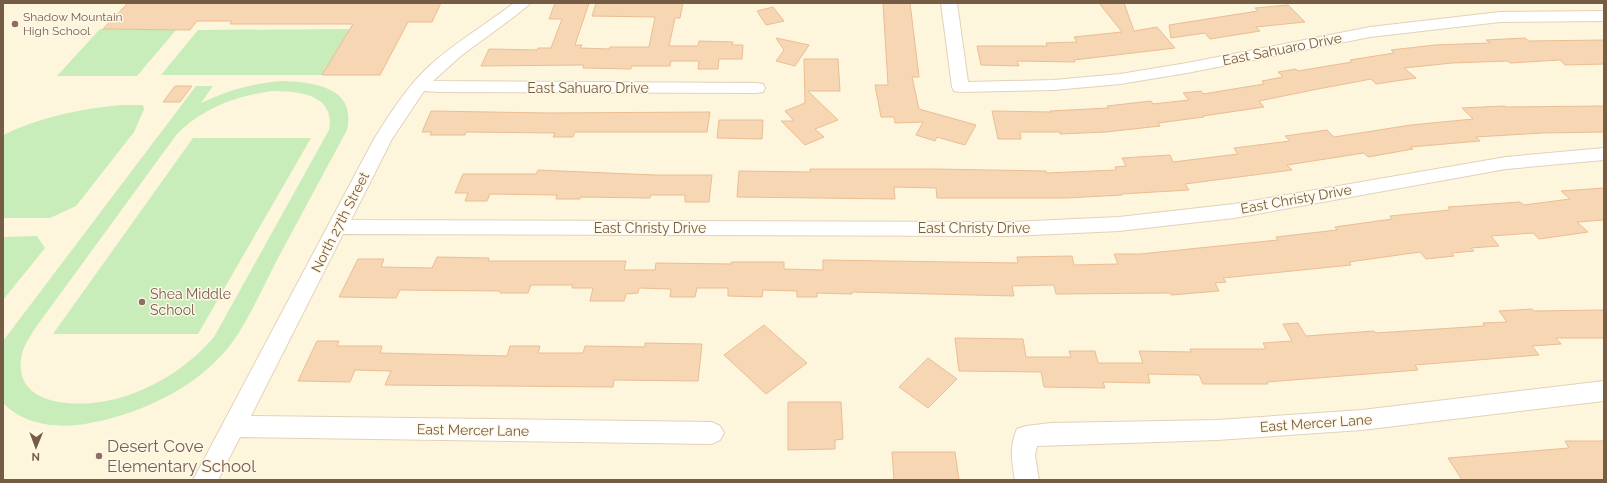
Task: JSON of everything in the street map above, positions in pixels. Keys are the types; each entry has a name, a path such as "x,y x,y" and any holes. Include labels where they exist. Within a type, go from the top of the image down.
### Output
{"street":[{"name":"North 27th Street","path":"205,480 383,139 420,85 449,58 523,3"},
{"name":"East Sahuaro Drive","path":"949,3 960,87 1054,85 1120,78 1187,68 1370,32 1500,17 1604,16"},
{"name":"East Sahuaro Drive","path":"420,85 447,87 757,88"},
{"name":"East Christy Drive","path":"338,227 1008,229 1119,224 1234,211 1506,163 1604,154"},
{"name":"East Mercer Lane","path":"1027,480 1023,455 1026,437 1051,434 1217,430 1362,420 1604,391"},
{"name":"East Mercer Lane","path":"234,426 712,433"}],"green space":[{"path":"100,29 176,30 137,76 57,76"},
{"path":"350,29 322,75 161,75 198,30"},
{"path":"283,81 308,83 320,86 331,90 340,96 346,105 348,116 347,130 278,258 252,310 234,340 221,356 206,371 170,395 131,412 110,418 90,423 67,426 44,424 33,421 12,411 3,403 3,341 196,86 213,86 201,103 221,94 241,88 261,83","holes":["282,91 303,94 313,97 321,102 327,109 330,118 329,130 214,337 196,356 175,372 153,385 129,395 96,403 77,404 58,402 41,397 28,388 21,374 22,354 28,340 177,134 209,110 233,100 259,93"]},
{"path":"121,105 143,105 144,109 134,132 76,206 50,218 3,218 3,135 31,123 60,115"},
{"path":"193,138 311,138 198,334 53,334"},
{"path":"37,236 45,248 3,300 3,237"}],"building":[{"path":"128,3 441,3 432,22 408,22 380,75 322,75 353,24 230,24 232,21 197,21 190,30 103,29"},
{"path":"555,3 589,3 575,45 582,45 580,48 609,49 610,47 649,47 655,17 592,16 596,3 683,3 680,18 675,18 669,46 698,46 699,41 733,42 732,45 743,45 742,59 719,59 718,69 698,69 699,61 671,61 670,66 631,66 631,69 583,68 584,65 481,66 489,49 537,50 538,48 551,48 562,19 549,19"},
{"path":"883,3 910,3 919,77 912,77 919,109 976,125 965,145 937,137 935,141 916,135 923,122 895,123 894,117 881,117 875,85 888,85"},
{"path":"1099,3 1124,3 1134,31 1157,27 1175,48 1074,60 1075,62 1017,61 1019,66 981,65 977,46 1047,46 1046,43 1077,42 1074,37 1122,32"},
{"path":"1288,5 1305,22 1256,27 1260,31 1210,39 1205,33 1171,38 1169,25 1258,11 1255,8"},
{"path":"773,7 784,21 766,25 757,11"},
{"path":"776,38 809,45 795,66 776,61 784,50"},
{"path":"1525,38 1529,41 1604,40 1604,64 1565,65 1560,60 1510,63 1508,61 1452,63 1404,68 1416,78 1376,84 1371,79 1259,101 1264,107 1158,123 1160,126 1106,132 1060,134 1060,132 1020,132 1021,139 998,139 992,111 1051,112 1050,111 1108,108 1107,106 1151,101 1153,104 1189,100 1183,93 1201,91 1203,94 1264,84 1262,81 1283,77 1278,72 1296,69 1298,71 1352,62 1350,60 1394,53 1391,50 1435,45 1490,43 1486,40"},
{"path":"804,59 838,59 840,91 808,91 838,120 815,129 824,137 805,145 781,121 794,121 785,111 805,103"},
{"path":"175,86 192,86 180,102 163,102"},
{"path":"1504,106 1604,106 1604,132 1542,133 1476,137 1480,141 1410,147 1413,149 1368,157 1364,153 1287,165 1292,170 1185,184 1189,190 1066,198 937,198 936,188 894,187 895,199 737,197 739,171 810,172 810,169 934,169 1046,171 1047,173 1116,170 1115,167 1126,166 1122,158 1170,155 1173,162 1238,154 1234,148 1290,141 1285,136 1327,130 1334,137 1411,125 1473,119 1462,108"},
{"path":"431,111 547,113 710,112 707,132 575,132 573,137 553,137 555,133 466,132 465,135 430,135 432,132 422,132"},
{"path":"719,120 763,120 762,139 717,138"},
{"path":"538,170 654,175 712,175 709,202 685,202 685,195 651,195 650,198 581,197 580,199 556,199 557,195 490,194 487,201 465,201 468,193 455,193 463,174 536,174"},
{"path":"1604,188 1604,220 1577,222 1588,232 1539,239 1533,233 1491,236 1499,246 1471,248 1474,251 1452,253 1454,256 1426,259 1420,252 1349,262 1351,265 1223,278 1226,282 1215,283 1219,291 1171,295 1170,293 1056,294 1054,285 1012,286 1014,296 852,292 852,294 817,293 817,297 797,297 797,291 763,290 762,297 728,296 728,288 697,288 695,297 670,297 671,289 639,288 638,293 626,294 624,301 590,301 593,288 572,288 573,285 531,285 528,293 500,293 500,291 400,290 396,298 339,297 358,259 384,259 381,267 432,268 437,257 489,258 488,261 626,261 624,270 655,270 656,263 731,264 731,262 784,262 784,269 823,270 823,260 1018,263 1017,257 1072,256 1074,265 1118,264 1114,254 1140,254 1278,240 1276,237 1337,230 1335,227 1392,219 1390,216 1450,210 1448,207 1520,202 1524,205 1570,199 1561,191"},
{"path":"1532,309 1534,311 1604,310 1604,338 1556,338 1561,344 1532,346 1539,355 1415,365 1418,370 1267,382 1268,384 1203,384 1199,375 1148,374 1150,383 1103,382 1105,388 1044,387 1041,372 959,371 955,338 1023,339 1026,357 1071,357 1069,351 1095,351 1098,363 1143,363 1139,351 1191,352 1190,349 1266,349 1263,343 1292,341 1283,324 1298,323 1306,336 1374,331 1376,333 1484,326 1483,323 1507,322 1499,311"},
{"path":"764,325 807,363 766,394 724,355"},
{"path":"317,341 339,341 337,346 382,346 380,353 507,356 510,346 540,346 538,353 583,353 585,346 645,347 645,343 702,344 698,381 614,380 613,387 385,385 391,371 355,370 350,382 298,381"},
{"path":"928,358 957,379 928,408 899,387"},
{"path":"788,402 841,402 843,439 835,440 835,449 788,450"},
{"path":"1565,441 1604,441 1604,480 1462,480 1448,458 1569,448"},
{"path":"892,452 955,452 959,480 894,480"}],"place":[{"name":"Shadow Mountain High School","path":"15,24"},
{"name":"Shea Middle School","path":"142,302"},
{"name":"Desert Cove Elementary School","path":"99,456"}]}
